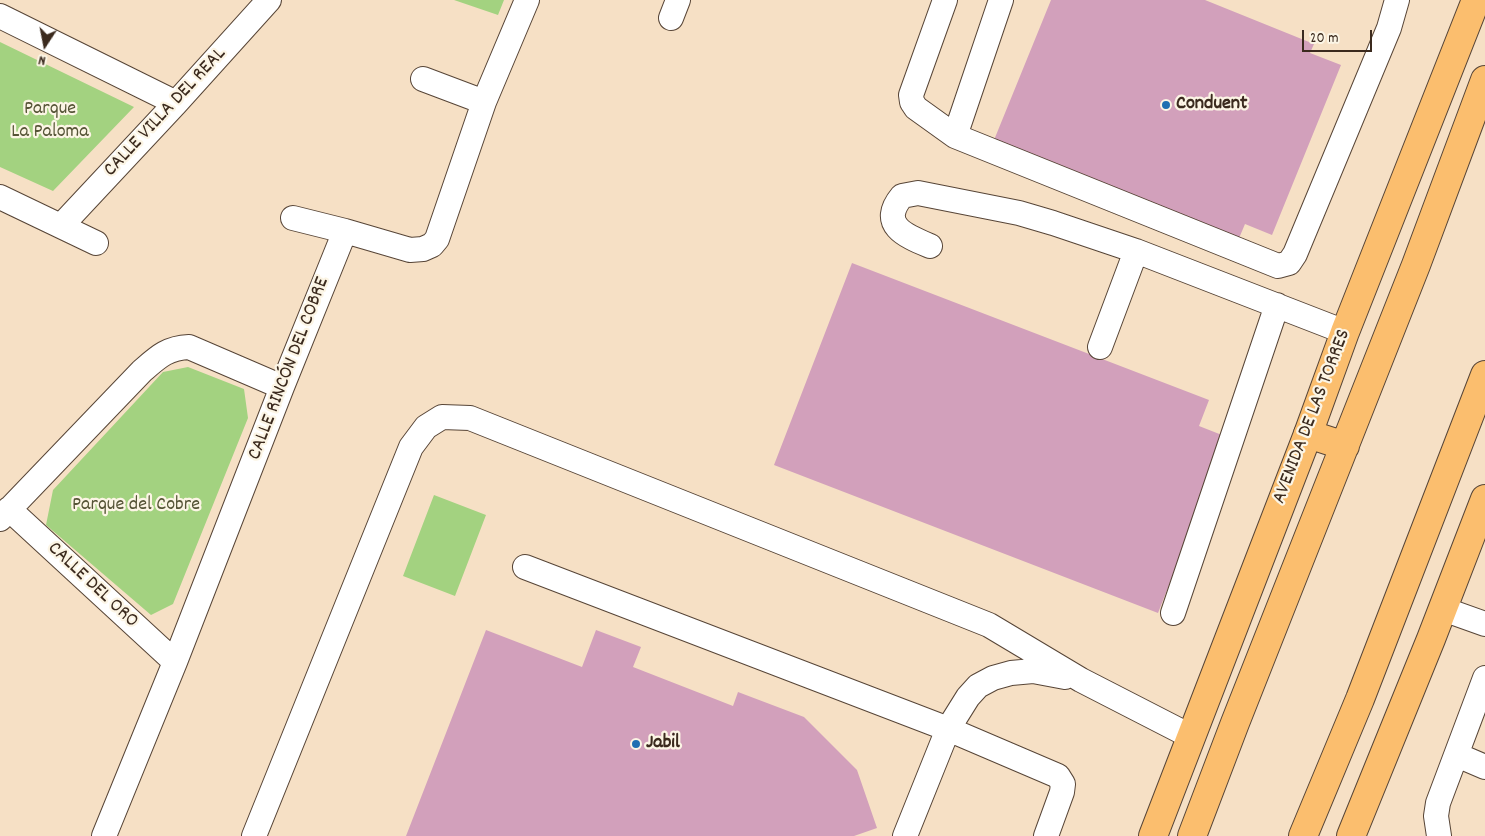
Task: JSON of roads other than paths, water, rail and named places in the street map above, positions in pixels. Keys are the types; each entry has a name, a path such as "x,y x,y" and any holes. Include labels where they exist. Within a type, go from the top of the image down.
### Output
{"main road":[{"name":"AVENIDA DE LAS TORRES","path":"1153,836 1308,434 1345,332 1476,0"},
{"name":"AVENIDA DE LAS TORRES","path":"1192,836 1416,265 1485,80"},
{"path":"1303,836 1360,699 1485,375"},
{"path":"1308,434 1345,446"},
{"path":"1351,836 1443,609 1485,499"},
{"path":"1321,836 1360,699"},
{"path":"1172,836 1188,804 1235,723"}],"street":[{"name":"CALLE VILLA DEL REAL","path":"61,226 176,104 269,0"},
{"path":"293,218 410,250 423,250 432,245 437,239 484,102 527,0"},
{"path":"945,0 911,95 912,102 916,108 955,136 1278,266 1289,263 1295,254 1389,28 1397,0"},
{"path":"955,136 1001,0"},
{"path":"0,16 176,104"},
{"path":"423,79 484,102"},
{"path":"930,246 904,235 894,223 893,212 902,196 918,194 1019,214 1053,223 1136,251 1345,332"},
{"path":"0,197 96,243"},
{"name":"CALLE RINCÓN DEL COBRE","path":"104,836 175,662 345,231"},
{"path":"1100,347 1136,251"},
{"path":"1173,613 1277,305"},
{"path":"4,514 142,371 160,355 176,348 189,347 282,387"},
{"path":"254,836 411,446 426,427 442,417 470,418 989,625 1082,680 1192,737"},
{"name":"CALLE DEL ORO","path":"4,514 175,662"},
{"path":"525,567 948,729 1058,776 1063,784 1062,792 1046,836"},
{"path":"1443,609 1485,624"},
{"path":"905,836 948,729 968,697 978,686 992,678 1010,672 1032,671 1082,680"},
{"path":"1440,836 1436,816 1438,803 1485,678"},
{"path":"1457,755 1485,766"}],"place":[{"name":"Conduent","path":"1166,105"},
{"name":"Jabil","path":"636,744"}],"park label":[{"name":"Parque La Paloma","path":"50,122"},
{"name":"Parque del Cobre","path":"136,506"}]}
